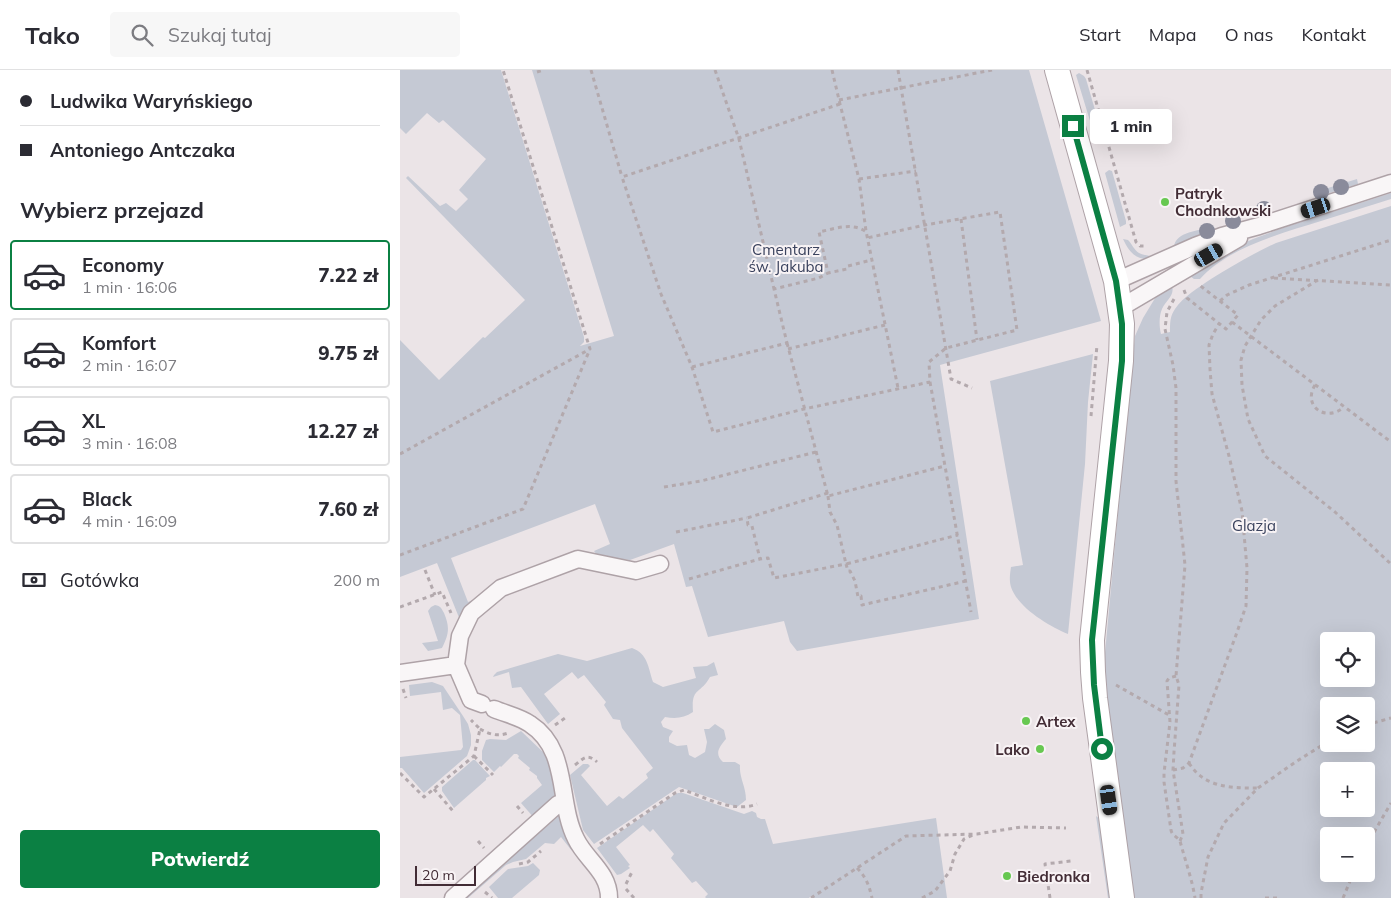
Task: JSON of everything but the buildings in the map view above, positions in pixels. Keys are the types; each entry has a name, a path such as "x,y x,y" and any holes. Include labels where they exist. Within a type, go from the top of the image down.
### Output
{"street":[{"path":"1056,70 1116,281 1120,308 1122,361 1092,640 1095,698 1122,898"},
{"path":"1116,281 1222,236 1259,226 1391,183"},
{"path":"1120,308 1259,226"},
{"path":"609,898 608,884 604,876 578,844 570,824 559,767 550,744 529,723 471,700 456,665 460,636 471,613 501,588 578,559 636,571 660,564"},
{"path":"400,673 456,665"},
{"path":"453,898 558,804"}],"path":[{"path":"400,554 523,509 590,349 504,70"},
{"path":"537,72 544,70"},
{"path":"591,70 622,177 660,294 692,367 713,432 930,382"},
{"path":"716,70 739,139 786,342 828,494 830,512 836,525 848,571 850,571 854,580 858,597 860,596 862,605 966,581"},
{"path":"832,70 859,179 871,260 898,388"},
{"path":"898,70 951,379 972,388"},
{"path":"622,177 739,139 839,102 992,70"},
{"path":"1088,70 1136,242 1142,247 1151,244"},
{"path":"859,179 916,171"},
{"path":"867,238 925,225 1000,212 1018,330 946,348 929,362 930,382 971,612"},
{"path":"961,219 977,340"},
{"path":"828,273 818,232 849,226 858,227 866,231"},
{"path":"1220,301 1227,295 1249,285 1391,240"},
{"path":"774,289 819,278 828,273 847,269 848,266 871,260"},
{"path":"1180,842 1183,834 1174,770 1174,752 1179,684 1176,676 1185,565 1176,481 1175,382 1164,329 1165,317 1169,306 1177,296 1184,289 1198,284 1205,278"},
{"path":"1271,278 1391,285"},
{"path":"1318,280 1275,306 1261,320 1250,336 1245,346 1242,360 1242,384 1248,419 1265,456 1335,512 1391,564"},
{"path":"1184,289 1187,298 1226,329 1238,315 1198,284"},
{"path":"1232,322 1391,442"},
{"path":"1174,770 1184,768 1190,763 1246,606 1247,568 1242,511 1212,394 1209,345 1219,324"},
{"path":"788,349 885,325"},
{"path":"692,367 786,342"},
{"path":"400,454 590,349"},
{"path":"1315,385 1311,398 1316,408 1328,414 1339,411 1344,406"},
{"path":"664,487 701,481 816,452"},
{"path":"676,532 747,518 828,494 945,466"},
{"path":"747,518 748,525 752,526 760,559"},
{"path":"689,579 768,558 774,578 846,564 958,535"},
{"path":"425,570 434,595"},
{"path":"400,607 442,592 460,636"},
{"path":"1093,672 1170,716"},
{"path":"1176,676 1169,678 1167,681 1170,716 1164,782 1171,830 1180,842 1193,883 1195,898"},
{"path":"404,692 406,698"},
{"path":"400,773 424,797 434,789 474,756 480,730 469,717"},
{"path":"1375,722 1391,718"},
{"path":"1201,898 1208,857 1224,823 1258,788 1320,746"},
{"path":"474,756 493,775"},
{"path":"573,766 588,757 598,762"},
{"path":"1190,763 1192,768 1208,781 1229,788 1258,788"},
{"path":"434,789 453,810"},
{"path":"593,848 674,792 680,790 734,808 757,804"},
{"path":"1375,831 1391,803"},
{"path":"812,898 906,836 977,834 1021,827 1066,828"},
{"path":"922,898 935,891 950,871 955,854 964,839 977,834"},
{"path":"1050,898 1045,864 1070,862"},
{"path":"857,868 864,874 870,886 872,898"},
{"path":"624,887 632,870"},
{"path":"1343,898 1350,882"},
{"path":"812,898 818,898"},
{"path":"1265,898 1277,898"}],"green space":[{"name":"Cmentarz św. Jakuba","path":"400,70 501,70 584,337 584,342 580,346 614,336 532,70 1029,70 1101,321 940,365 979,619 797,651 790,642 784,621 708,637 692,586 686,587 674,544 630,560 597,555 594,551 610,544 595,504 451,558 468,602 480,597 460,620 437,563 400,577 400,340 439,380 483,337 485,338 525,300 406,178 408,176 440,206 446,203 456,211 468,199 459,190 486,159 443,120 439,123 427,113 406,134 400,128"},
{"path":"1079,73 1086,79 1102,134 1094,134 1076,75"},
{"path":"1109,170 1112,171 1126,221 1126,224 1120,227 1105,173"},
{"path":"1357,179 1358,184 1323,195 1315,192"},
{"path":"1391,193 1391,199 1289,231 1240,250 1211,268 1200,279 1194,279 1187,274 1224,252 1253,239"},
{"name":"Glazja","path":"1391,206 1391,898 1134,898 1105,692 1105,653 1135,336 1157,295 1172,286 1170,298 1160,315 1161,334 1170,332 1173,312 1187,296 1251,255 1276,243"},
{"path":"1207,228 1204,237 1174,248 1175,243 1182,236"},
{"path":"1123,239 1128,240 1139,253 1156,258 1144,259 1135,256"},
{"path":"1093,354 1088,402 1085,464 1068,634 1043,621 1027,609 1020,602 1011,587 1011,567 1023,565 990,381"},
{"path":"435,605 440,607 444,613 448,627 447,634 442,648 428,651 422,643 438,641 428,611"},
{"path":"632,648 644,657 653,682 663,687 696,678 693,667 707,666 714,662 718,675 710,677 697,692 693,699 693,712 680,718 665,717 661,722 663,727 673,731 669,737 669,742 677,746 687,745 689,755 695,758 705,752 707,742 704,729 709,729 715,724 724,730 726,739 718,753 723,762 735,762 740,765 746,800 737,807 679,787 594,844 583,830 570,775 583,764 588,764 590,766 581,775 607,806 619,796 623,799 648,778 646,774 653,768 622,728 620,720 613,719 604,705 606,702 584,675 578,679 572,672 544,694 560,714 548,724 521,687 512,688 509,672 493,677 497,672 558,654 587,661"},
{"path":"432,682 443,686 468,724 471,745 467,756 424,793 400,768 400,757 461,750 463,747 460,715 452,708 443,710 441,692 410,696 409,685"},
{"path":"521,731 543,752 550,764 556,792 550,806 535,819 521,803 542,785 537,776 529,770 530,768 518,758 517,754 514,754 494,772 482,760 482,751 486,740 506,740"},
{"path":"473,760 490,776 454,808 442,791 442,787"},
{"path":"678,793 683,793 744,814 752,811 756,813 757,817 765,819 773,844 936,818 947,898 812,898 811,896 809,898 706,898 708,894 696,881 692,883 671,858 674,854 653,829 650,832 643,825 616,847 630,865 628,866 630,868 617,875 597,848"},
{"path":"561,814 572,851 561,837 554,844 545,843 526,859 506,865 468,898 464,898"},
{"path":"1096,816 1101,820 1112,898 1108,898"},
{"path":"533,863 540,870 539,875 512,898 498,898 489,887 508,869 528,866"}],"place":[{"name":"Patryk Chodnkowski","path":"1165,202"},
{"name":"Artex","path":"1026,721"},
{"name":"Lako","path":"1040,749"},
{"name":"Biedronka","path":"1007,876"}],"route":[{"path":"1073,126 1116,281 1122,324 1122,361 1092,640 1095,698 1102,749"}]}
